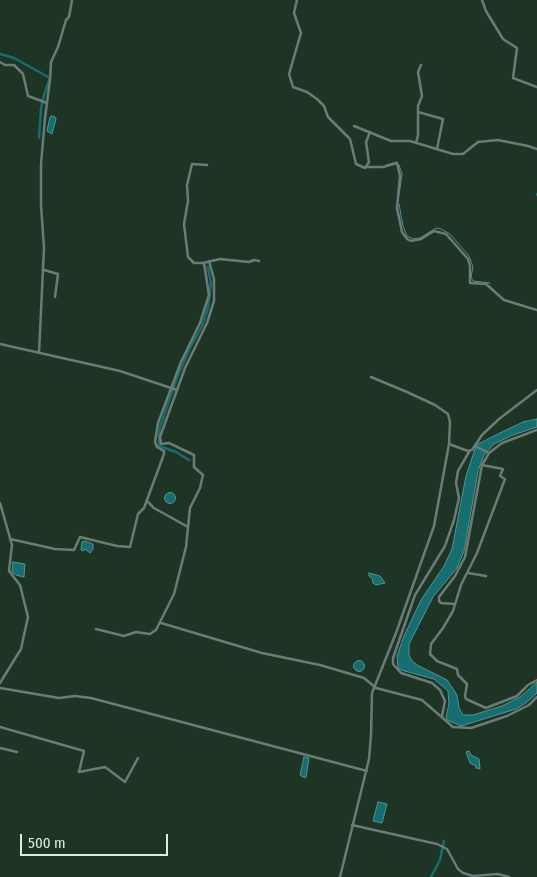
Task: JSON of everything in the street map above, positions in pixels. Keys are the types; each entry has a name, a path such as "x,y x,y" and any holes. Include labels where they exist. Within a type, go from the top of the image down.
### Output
{"street":[{"path":"39,353 44,270 41,164 51,62 58,47 66,20 69,17 72,0"},
{"path":"297,0 294,13 301,33 289,74 293,86 307,92 324,106 328,117 350,139 356,164 365,168 382,167 397,162 400,176 397,208 402,232 406,239 411,241 418,240 434,231 446,234 468,259 470,283 486,284 501,298 537,310"},
{"path":"482,0 486,12 500,36 503,40 517,48 514,78 537,87"},
{"path":"0,62 5,65 14,66 23,74 28,96 47,103"},
{"path":"416,142 418,106 422,96 418,72 421,65"},
{"path":"418,112 443,119 437,149"},
{"path":"354,126 391,141 416,142 453,154 463,154 478,142 498,140 537,149"},
{"path":"367,167 369,162 366,142 370,132"},
{"path":"206,166 192,164 187,185 188,201 184,224 188,257 194,263 220,259 249,262 259,261"},
{"path":"96,629 124,636 136,632 150,634 156,630 174,594 186,547 190,508 200,488 203,475 194,467 194,454 169,443 162,444 160,442 177,390 194,346 209,318 214,301 214,279 209,261"},
{"path":"10,538 55,549 74,550 80,537 130,547 138,514 143,512 164,454 164,451 157,447 155,442 158,423 181,362 200,323 207,302 208,287 202,263"},
{"path":"44,270 58,274 55,297"},
{"path":"0,344 120,372 177,390"},
{"path":"340,877 367,771 371,735 371,702 374,687 396,633 434,526 449,444 450,422 448,414 435,405 371,377"},
{"path":"442,716 445,701 440,690 432,683 401,673 393,664 393,658 416,596 445,546 459,498 456,483 458,472 469,451 472,450 482,435 499,419 537,390"},
{"path":"455,604 441,603 439,598 455,576 465,557 482,465 489,453 502,443 537,430"},
{"path":"449,444 469,451"},
{"path":"474,445 489,453"},
{"path":"482,465 503,469 500,476 506,479 450,618 431,644 430,650 432,656 437,661 456,669 458,675 467,684 466,699 486,708 517,696 528,685 537,680"},
{"path":"147,501 154,508 188,527"},
{"path":"0,503 12,546 9,571 20,585 28,617 21,649 0,683"},
{"path":"468,573 486,576"},
{"path":"160,622 262,653 342,671 364,678 374,687 422,700 453,727 463,729 471,728 522,709 537,697"},
{"path":"0,688 59,698 75,696 91,698 367,771"},
{"path":"0,727 84,751 79,772 105,768 125,782 138,758"},
{"path":"0,748 18,752"},
{"path":"352,825 437,844 447,849 458,869 463,873 473,876 498,874 510,877"}],"water":[{"path":"52,116 56,119 52,134 47,131 50,117"},
{"path":"537,419 537,427 494,444 484,455 478,471 464,551 457,568 433,597 409,644 409,655 412,661 447,680 457,695 459,708 463,715 473,715 502,706 520,697 537,682 537,693 516,709 461,726 447,720 448,691 434,679 398,668 397,656 421,600 444,566 452,549 466,476 475,449 478,444 502,432 523,422"},
{"path":"170,492 176,498 170,504 164,498"},
{"path":"85,541 93,544 93,549 90,553 85,549 81,550 82,542"},
{"path":"13,562 25,564 24,577 12,572"},
{"path":"369,573 380,576 385,583 376,585 373,583"},
{"path":"359,660 365,666 359,672 353,666"},
{"path":"469,751 471,755 479,759 480,769 470,763 466,752"},
{"path":"304,757 309,758 305,778 300,775"},
{"path":"378,802 387,804 382,823 373,821"}],"waterway":[{"path":"0,54 14,58 50,78 41,109 39,138"},
{"path":"386,165 397,162"},
{"path":"399,165 402,174 399,195"},
{"path":"399,204 407,236 413,239 420,238 436,228 450,234 469,256 473,267 471,277 473,281 490,283"},
{"path":"189,460 176,452 159,446 159,434 177,378 202,326 208,308 211,284 208,267"},
{"path":"431,877 440,860 444,841"}]}
